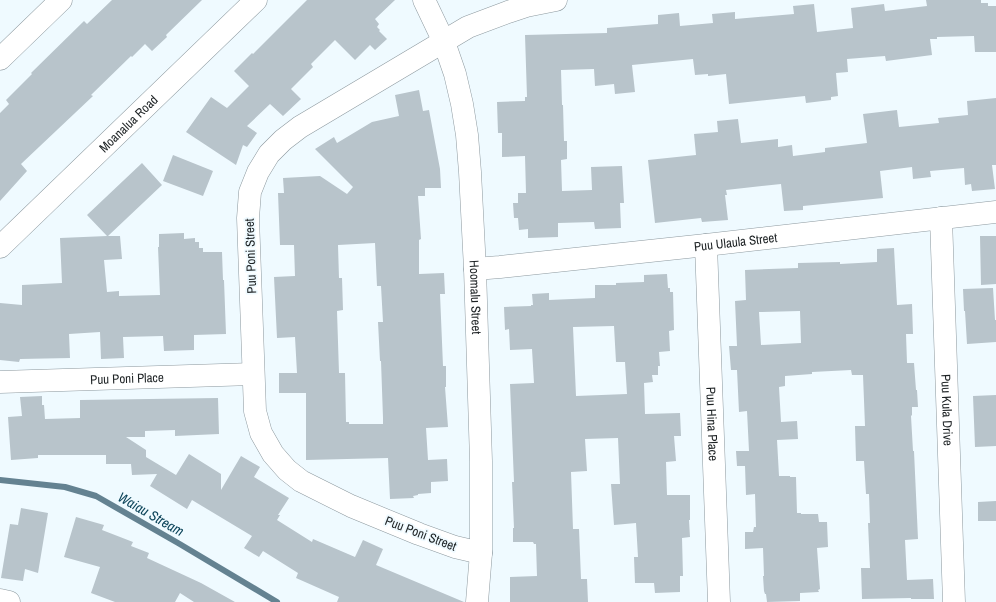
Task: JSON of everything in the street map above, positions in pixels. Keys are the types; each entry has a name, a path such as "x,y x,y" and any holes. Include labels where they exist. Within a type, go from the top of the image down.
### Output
{"street":[{"path":"0,59 61,0"},
{"name":"Moanalua Road","path":"0,247 256,0"},
{"name":"Hoomalu Street","path":"424,0 444,42 455,74 467,134 475,269 481,461 481,553 477,602"},
{"name":"Puu Poni Street","path":"481,553 455,547 419,534 358,508 301,481 286,470 272,454 261,433 255,411 248,218 250,192 258,172 269,154 283,140 300,127 468,28 526,6 556,0"},
{"name":"Puu Ulaula Street","path":"475,269 706,245 996,212"},
{"name":"Puu Kula Drive","path":"941,218 954,602"},
{"name":"Puu Hina Place","path":"706,245 708,265 719,602"},
{"name":"Puu Poni Place","path":"0,382 253,374"},
{"path":"0,600 9,602"}],"building":[{"path":"112,0 202,0 166,35 167,37 152,51 145,44 132,57 131,56 91,95 93,96 21,164 27,171 0,201 0,113 9,104 6,100 84,21 87,24"},
{"path":"307,0 395,0 375,19 379,24 377,27 380,30 379,31 387,39 375,50 370,45 355,60 335,40 311,64 313,67 291,89 301,99 283,116 270,104 247,126 257,133 247,147 243,145 236,165 186,132 211,97 227,108 249,86 234,71"},
{"path":"926,0 981,0 981,3 988,3 988,6 996,6 996,52 975,52 974,36 937,37 937,39 930,39 932,55 886,61 885,56 847,59 848,72 836,73 838,96 831,97 831,100 806,103 805,96 729,104 726,74 708,76 708,74 695,75 693,59 632,65 635,92 615,94 614,84 595,86 594,69 561,70 564,141 567,141 567,159 561,160 562,191 592,190 591,167 622,166 624,203 620,203 621,228 595,229 594,222 558,223 558,237 528,238 528,229 519,230 518,218 514,218 513,203 518,203 518,193 526,193 525,156 502,157 502,133 498,133 497,102 525,101 525,97 527,97 525,35 607,33 607,28 658,24 658,15 679,13 680,26 713,23 712,14 735,12 735,19 794,14 793,6 814,4 817,32 853,28 851,8 884,4 885,11 927,6"},
{"path":"419,90 423,111 429,110 440,169 441,188 425,188 425,196 418,196 421,239 419,240 419,274 444,273 445,294 440,294 443,366 446,366 445,387 448,427 426,428 428,460 447,459 448,481 431,482 431,493 418,494 413,496 414,498 390,499 388,458 306,460 306,393 279,393 279,373 297,373 295,337 277,338 274,277 295,276 294,245 280,245 278,193 284,193 283,178 320,176 347,194 353,187 315,149 334,137 337,143 372,122 399,116 395,95","holes":["375,243 377,286 381,286 383,322 378,322 383,424 349,424 349,422 346,422 345,373 339,373 337,311 343,310 342,278 339,278 338,245"]},
{"path":"996,98 996,165 992,165 995,189 972,191 971,184 965,185 964,168 930,171 931,177 913,179 912,167 880,171 883,198 803,206 803,210 784,211 781,184 726,190 727,195 725,195 728,220 702,222 701,218 655,223 648,160 696,155 694,134 718,132 717,121 738,119 741,143 778,139 778,147 792,145 793,156 825,152 825,148 867,143 863,114 897,110 899,127 939,123 938,118 968,115 967,101"},
{"path":"173,155 213,171 203,196 163,181"},
{"path":"142,163 162,185 108,236 120,236 122,259 104,260 107,292 119,291 119,296 160,295 158,247 159,234 184,233 184,239 195,238 195,242 199,242 199,248 203,248 203,252 222,252 226,334 194,335 194,350 164,351 163,336 123,337 124,358 101,359 100,332 69,334 70,358 20,359 19,362 0,360 0,303 22,305 22,285 62,283 60,238 107,236 87,215"},
{"path":"980,236 996,236 996,284 981,285"},
{"path":"894,248 897,305 912,304 913,334 906,334 907,363 914,363 918,407 912,407 911,416 918,539 905,540 907,580 933,579 934,599 862,599 861,568 870,568 868,523 870,523 869,494 866,494 864,461 856,461 855,426 865,426 863,375 852,375 851,370 812,372 812,374 785,376 785,386 779,387 781,422 797,421 798,439 777,440 779,476 796,477 797,513 818,514 819,522 827,522 828,547 817,548 819,592 800,593 800,601 767,602 764,591 763,548 745,549 745,532 753,532 754,527 756,527 755,494 746,495 745,466 737,466 736,451 749,451 747,411 739,412 737,370 731,370 729,346 737,346 735,301 746,300 745,270 798,268 798,263 840,262 840,264 877,262 877,249","holes":["800,311 801,343 761,345 759,312"]},
{"path":"667,274 668,288 670,288 670,292 673,292 674,330 669,331 670,351 659,352 660,366 658,366 658,375 652,375 653,382 644,383 645,414 680,413 681,436 674,436 676,461 666,462 667,495 690,495 690,537 682,538 683,576 680,576 680,592 655,593 654,583 635,583 634,557 638,557 636,523 614,525 611,484 620,484 618,438 585,439 587,471 571,472 573,529 579,529 581,579 587,579 588,602 510,602 510,577 537,576 536,544 533,542 513,542 514,528 512,482 514,482 510,384 534,383 532,349 510,350 509,329 505,330 504,307 531,306 533,305 532,294 549,293 549,300 595,298 595,285 616,285 616,283 644,282 644,275","holes":["614,326 616,362 625,362 627,394 576,396 573,327"]},
{"path":"993,288 996,320 996,342 967,344 963,289"},
{"path":"996,395 996,446 975,447 973,396"},
{"path":"42,396 45,419 80,418 80,400 218,398 219,434 175,436 175,430 145,431 145,437 126,437 146,450 146,457 176,475 189,454 221,474 221,490 241,456 260,467 254,477 289,498 278,515 280,515 277,520 312,542 313,539 355,557 363,540 383,549 376,565 464,602 337,602 339,597 296,578 298,573 263,551 259,557 244,548 252,536 192,500 187,509 150,486 157,474 132,475 131,464 106,464 106,455 38,455 38,458 11,460 8,417 22,416 20,397"},
{"path":"996,501 996,521 978,521 978,502"},
{"path":"21,508 48,513 38,573 25,569 23,581 1,578 10,524 18,525"},
{"path":"76,517 104,525 102,530 133,542 131,546 149,553 147,558 201,583 235,602 194,602 180,593 175,602 115,602 91,593 100,567 64,557"}],"waterway":[{"name":"Waiau Stream","path":"0,480 65,487 96,496 277,602"}]}
